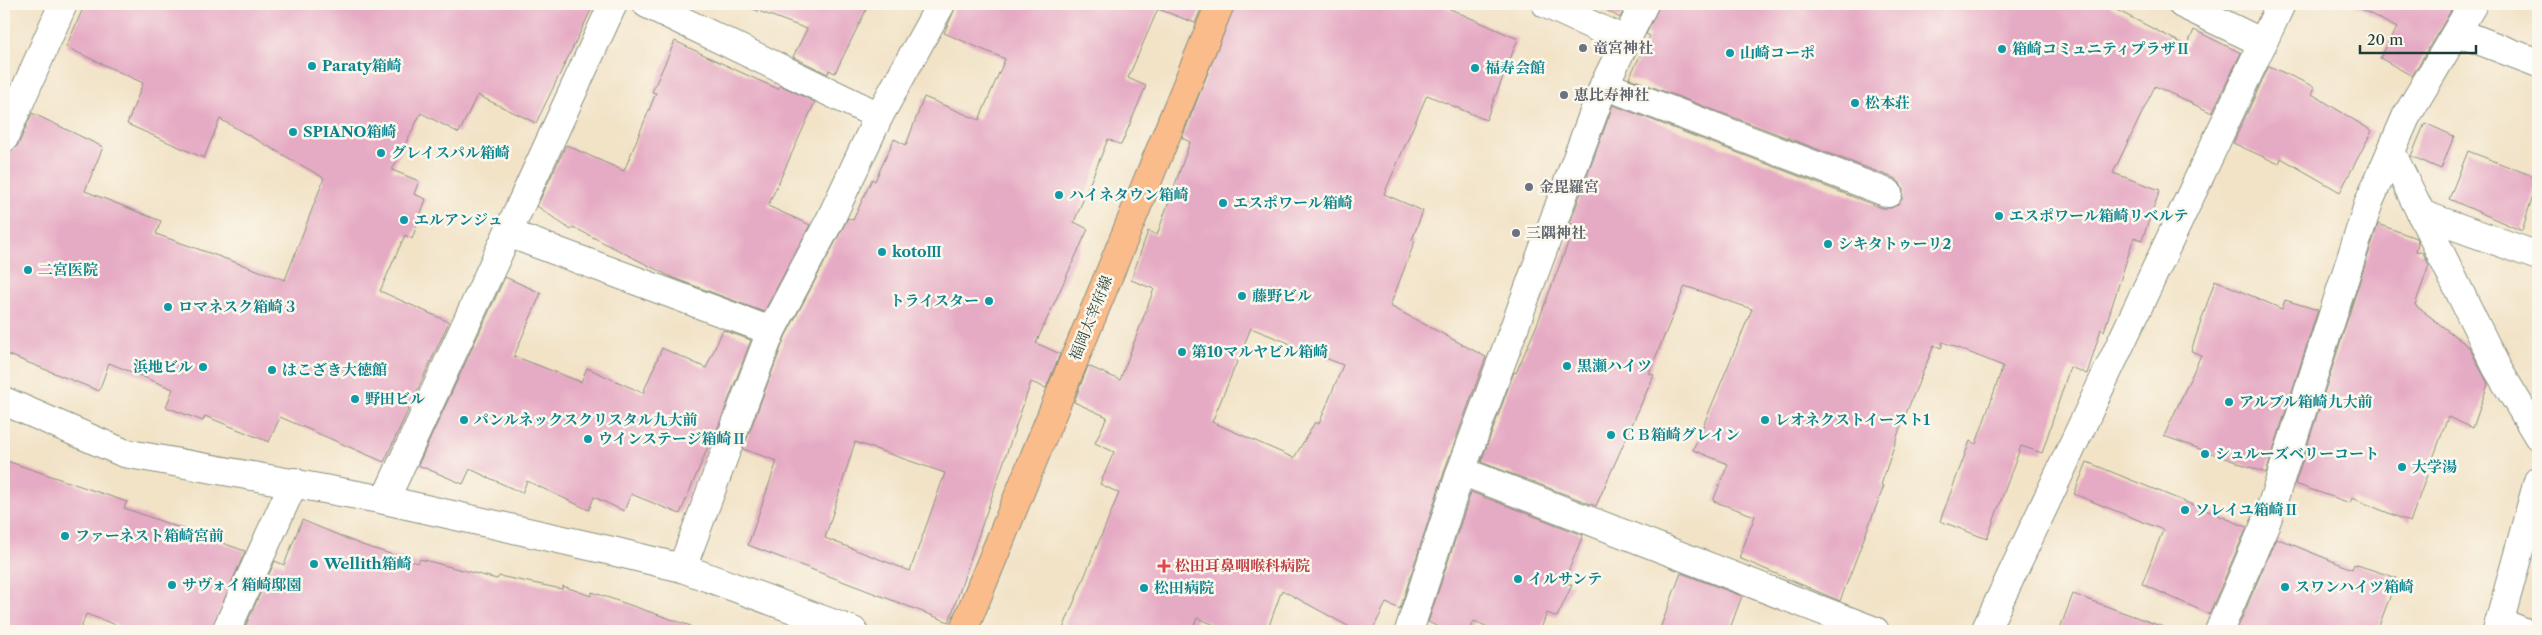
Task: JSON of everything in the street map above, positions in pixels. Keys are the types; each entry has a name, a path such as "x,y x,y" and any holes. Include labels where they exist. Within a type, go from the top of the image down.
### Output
{"main road":[{"name":"福岡太宰府線","path":"963,631 1220,4"}],"street":[{"path":"4,138 63,4"},
{"path":"385,500 613,4"},
{"path":"648,4 879,116"},
{"path":"682,568 770,332 830,220 879,116 941,4"},
{"path":"1546,4 1624,40"},
{"path":"1409,631 1461,471 1604,85 1624,40 1644,4"},
{"path":"2182,4 2263,43"},
{"path":"1985,631 2281,4"},
{"path":"2219,631 2267,520 2369,202 2406,117 2473,4"},
{"path":"2457,32 2538,63"},
{"path":"1604,85 1888,193"},
{"path":"2391,152 2497,368 2538,436"},
{"path":"2421,214 2538,256"},
{"path":"508,233 770,332"},
{"path":"4,401 124,453 294,482 385,500 682,568 853,631"},
{"path":"1461,471 1875,631"},
{"path":"2506,628 2538,481"},
{"path":"226,631 294,482"}],"building":[{"path":"85,4 594,4 536,123 477,95 459,133 421,113 392,170 419,181 414,194 426,199 412,239 405,235 380,291 449,322 384,462 280,417 269,442 205,416 203,421 166,407 173,389 109,363 99,391 4,353 4,157 18,145 32,113 103,147 85,191 161,221 156,234 285,280 324,178 220,119 204,158 127,124 143,83 66,47"},
{"path":"750,4 869,4 835,73 829,70 828,74 793,57 807,29 750,8"},
{"path":"957,4 1203,4 1195,23 1158,9 1128,78 1146,86 1121,145 1108,139 1074,222 1088,229 1036,343 1060,354 1046,388 1031,382 949,622 748,545 777,461 743,449 785,337 848,218 853,220 872,179 875,181 894,139 906,145 924,97 979,120 1005,59 944,33","holes":["855,442 945,473 910,571 825,538"]},
{"path":"1235,4 1439,4 1518,39 1486,120 1427,95 1384,194 1423,211 1412,240 1415,241 1390,306 1486,357 1446,466 1400,609 1386,603 1372,631 1357,631 1282,590 1267,631 1230,631 1197,618 1192,631 1062,631 1119,493 1100,484 1114,452 1095,443 1107,417 1074,402 1088,366 1120,380 1154,289 1131,280 1148,231 1157,235 1190,142 1182,138","holes":["1251,328 1343,365 1319,424 1315,422 1294,458 1212,422"]},
{"path":"1596,4 1627,4 1620,18"},
{"path":"1660,4 2105,4 2187,46 2194,30 2241,53 2212,113 2155,86 2113,173 2160,190 2142,240 2134,237 2104,331 2101,329 2087,374 2070,367 2042,453 2021,446 1987,539 1940,521 1970,441 1976,444 2003,366 1943,342 1941,348 1934,345 1900,428 1881,485 1884,486 1840,601 1739,558 1755,516 1713,501 1728,464 1693,450 1752,309 1685,286 1649,373 1654,375 1596,506 1481,462 1514,372 1516,373 1536,327 1575,225 1570,223 1613,105 1882,208 1891,208 1902,199 1903,190 1900,183 1894,178 1629,78 1650,36 1646,34"},
{"path":"2352,4 2455,4 2412,76 2380,58 2397,28"},
{"path":"675,41 778,89 780,85 815,102 768,206 810,225 764,312 671,277 573,227 571,230 537,206 566,145 624,171 656,93 652,92"},
{"path":"2269,66 2315,87 2312,94 2372,131 2340,192 2281,158 2279,164 2233,143"},
{"path":"2425,123 2454,136 2441,169 2411,156"},
{"path":"2468,151 2538,178 2522,231 2449,199"},
{"path":"2378,224 2416,238 2418,243 2416,251 2423,253 2429,265 2415,305 2469,347 2488,384 2473,428 2448,417 2410,522 2352,498 2350,503 2295,484"},
{"path":"505,277 541,293 514,356 581,382 587,368 643,393 662,348 706,368 723,330 751,340 714,438 712,437 680,514 631,494 624,511 594,497 589,510 527,481 522,493 470,469 463,484 418,465"},
{"path":"2215,280 2282,309 2285,300 2318,310 2266,473 2164,436 2201,355 2191,351"},
{"path":"4,460 127,502 124,508 245,551 211,631 133,631 86,614 80,631 4,631"},
{"path":"2087,462 2247,527 2209,614 2142,584 2163,530 2074,494"},
{"path":"1471,492 1583,535 1564,582 1572,585 1557,617 1547,613 1540,631 1497,631 1474,621 1470,631 1447,631 1428,622"},
{"path":"302,520 362,545 418,563 420,559 497,579 499,576 562,589 563,586 591,596 592,592 691,626 691,631 243,631 275,561 284,565"},
{"path":"2276,538 2352,569 2354,564 2397,578 2377,631 2247,631 2238,627"},
{"path":"1681,573 1742,596 1729,631 1659,631"},
{"path":"2073,594 2166,628 2165,631 2059,631"}],"place":[{"name":"竜宮神社","path":"1583,48"},
{"name":"箱崎コミュニティプラザⅡ","path":"2002,49"},
{"name":"山崎コーポ","path":"1730,53"},
{"name":"Paraty箱崎","path":"312,66"},
{"name":"福寿会館","path":"1475,68"},
{"name":"恵比寿神社","path":"1564,95"},
{"name":"松本荘","path":"1855,103"},
{"name":"SPIANO箱崎","path":"293,132"},
{"name":"グレイスパル箱崎","path":"381,153"},
{"name":"金毘羅宮","path":"1529,187"},
{"name":"ハイネタウン箱崎","path":"1059,195"},
{"name":"エスポワール箱崎","path":"1223,203"},
{"name":"エスポワール箱崎リベルテ","path":"1999,216"},
{"name":"エルアンジュ","path":"404,220"},
{"name":"三隅神社","path":"1516,233"},
{"name":"シキタトゥーリ2","path":"1828,244"},
{"name":"kotoⅢ","path":"882,252"},
{"name":"二宮医院","path":"28,270"},
{"name":"藤野ビル","path":"1242,296"},
{"name":"トライスター","path":"989,301"},
{"name":"ロマネスク箱崎３","path":"168,307"},
{"name":"第10マルヤビル箱崎","path":"1182,352"},
{"name":"黒瀬ハイツ","path":"1567,366"},
{"name":"浜地ビル","path":"203,367"},
{"name":"はこざき大徳館","path":"272,370"},
{"name":"野田ビル","path":"355,399"},
{"name":"アルブル箱崎九大前","path":"2229,402"},
{"name":"パンルネックスクリスタル九大前","path":"464,420"},
{"name":"レオネクストイースト1","path":"1765,420"},
{"name":"ＣＢ箱崎グレイン","path":"1611,435"},
{"name":"ウインステージ箱崎Ⅱ","path":"588,439"},
{"name":"シュルーズベリーコート","path":"2205,454"},
{"name":"大学湯","path":"2402,467"},
{"name":"ソレイユ箱崎Ⅱ","path":"2185,510"},
{"name":"ファーネスト箱崎宮前","path":"65,536"},
{"name":"Wellith箱崎","path":"314,564"},
{"name":"松田耳鼻咽喉科病院","path":"1164,566"},
{"name":"イルサンテ","path":"1518,579"},
{"name":"サヴォイ箱崎邸園","path":"172,585"},
{"name":"スワンハイツ箱崎","path":"2285,587"},
{"name":"松田病院","path":"1144,588"}]}
